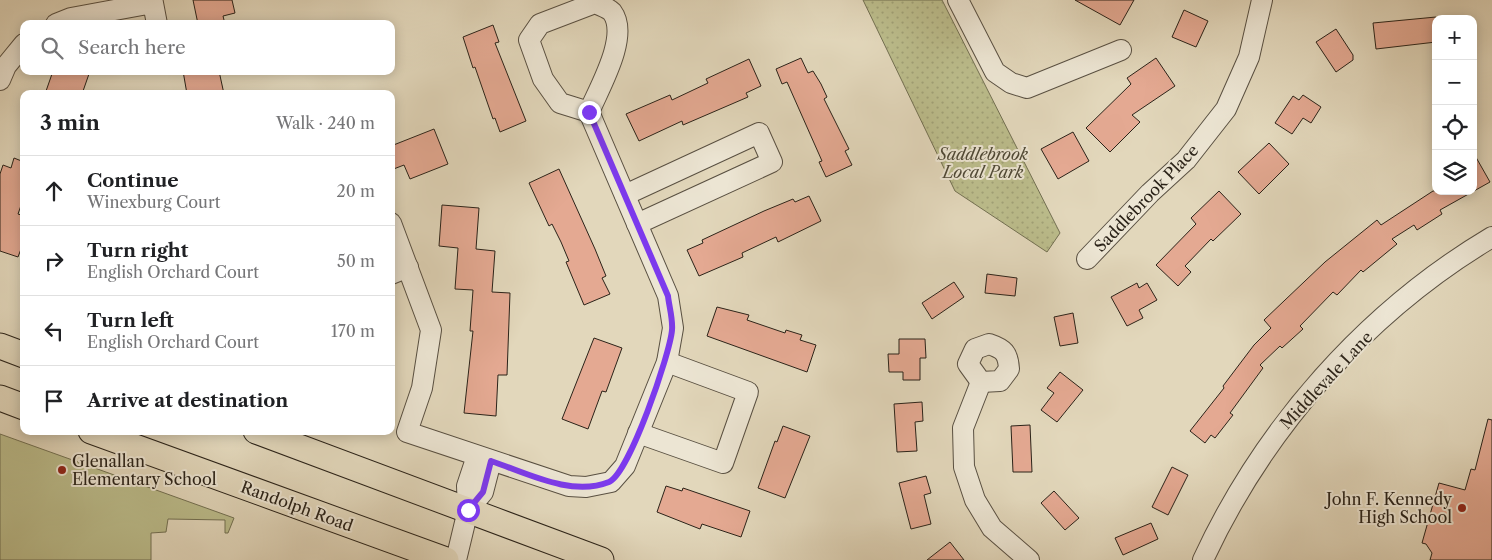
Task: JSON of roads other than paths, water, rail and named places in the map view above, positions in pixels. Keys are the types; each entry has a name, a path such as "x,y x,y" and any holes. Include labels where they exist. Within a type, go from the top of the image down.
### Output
{"main road":[{"path":"0,346 20,354"},
{"path":"0,398 20,406"},
{"name":"Randolph Road","path":"102,435 446,560"},
{"path":"267,435 601,560"}],"street":[{"path":"958,0 995,72 1011,83 1027,88 1121,50"},
{"name":"Saddlebrook Place","path":"1087,259 1150,193 1186,160 1226,109 1249,57 1262,0"},
{"path":"395,244 400,270 432,330 422,388 407,432 569,486 586,487 611,482 625,466 667,362 672,328 668,296 589,112 618,41 619,27 611,11 595,2 540,24 529,40 542,79 560,103 589,112"},
{"path":"78,20 153,3 156,20"},
{"path":"0,80 6,66 20,49"},
{"path":"625,195 759,134 772,162 637,224"},
{"name":"Middlevale Lane","path":"1203,560 1224,514 1275,435 1307,395 1353,347 1412,293 1492,238"},
{"path":"638,433 723,463 748,392 667,362"},
{"path":"981,382 963,428 964,467 975,500 992,528 1028,560"},
{"path":"456,560 468,510 483,492 484,459"}],"place":[{"name":"Glenallan Elementary School","path":"62,470"},
{"name":"John F. Kennedy High School","path":"1462,508"}],"park label":[{"name":"Saddlebrook Local Park","path":"983,163"}]}
